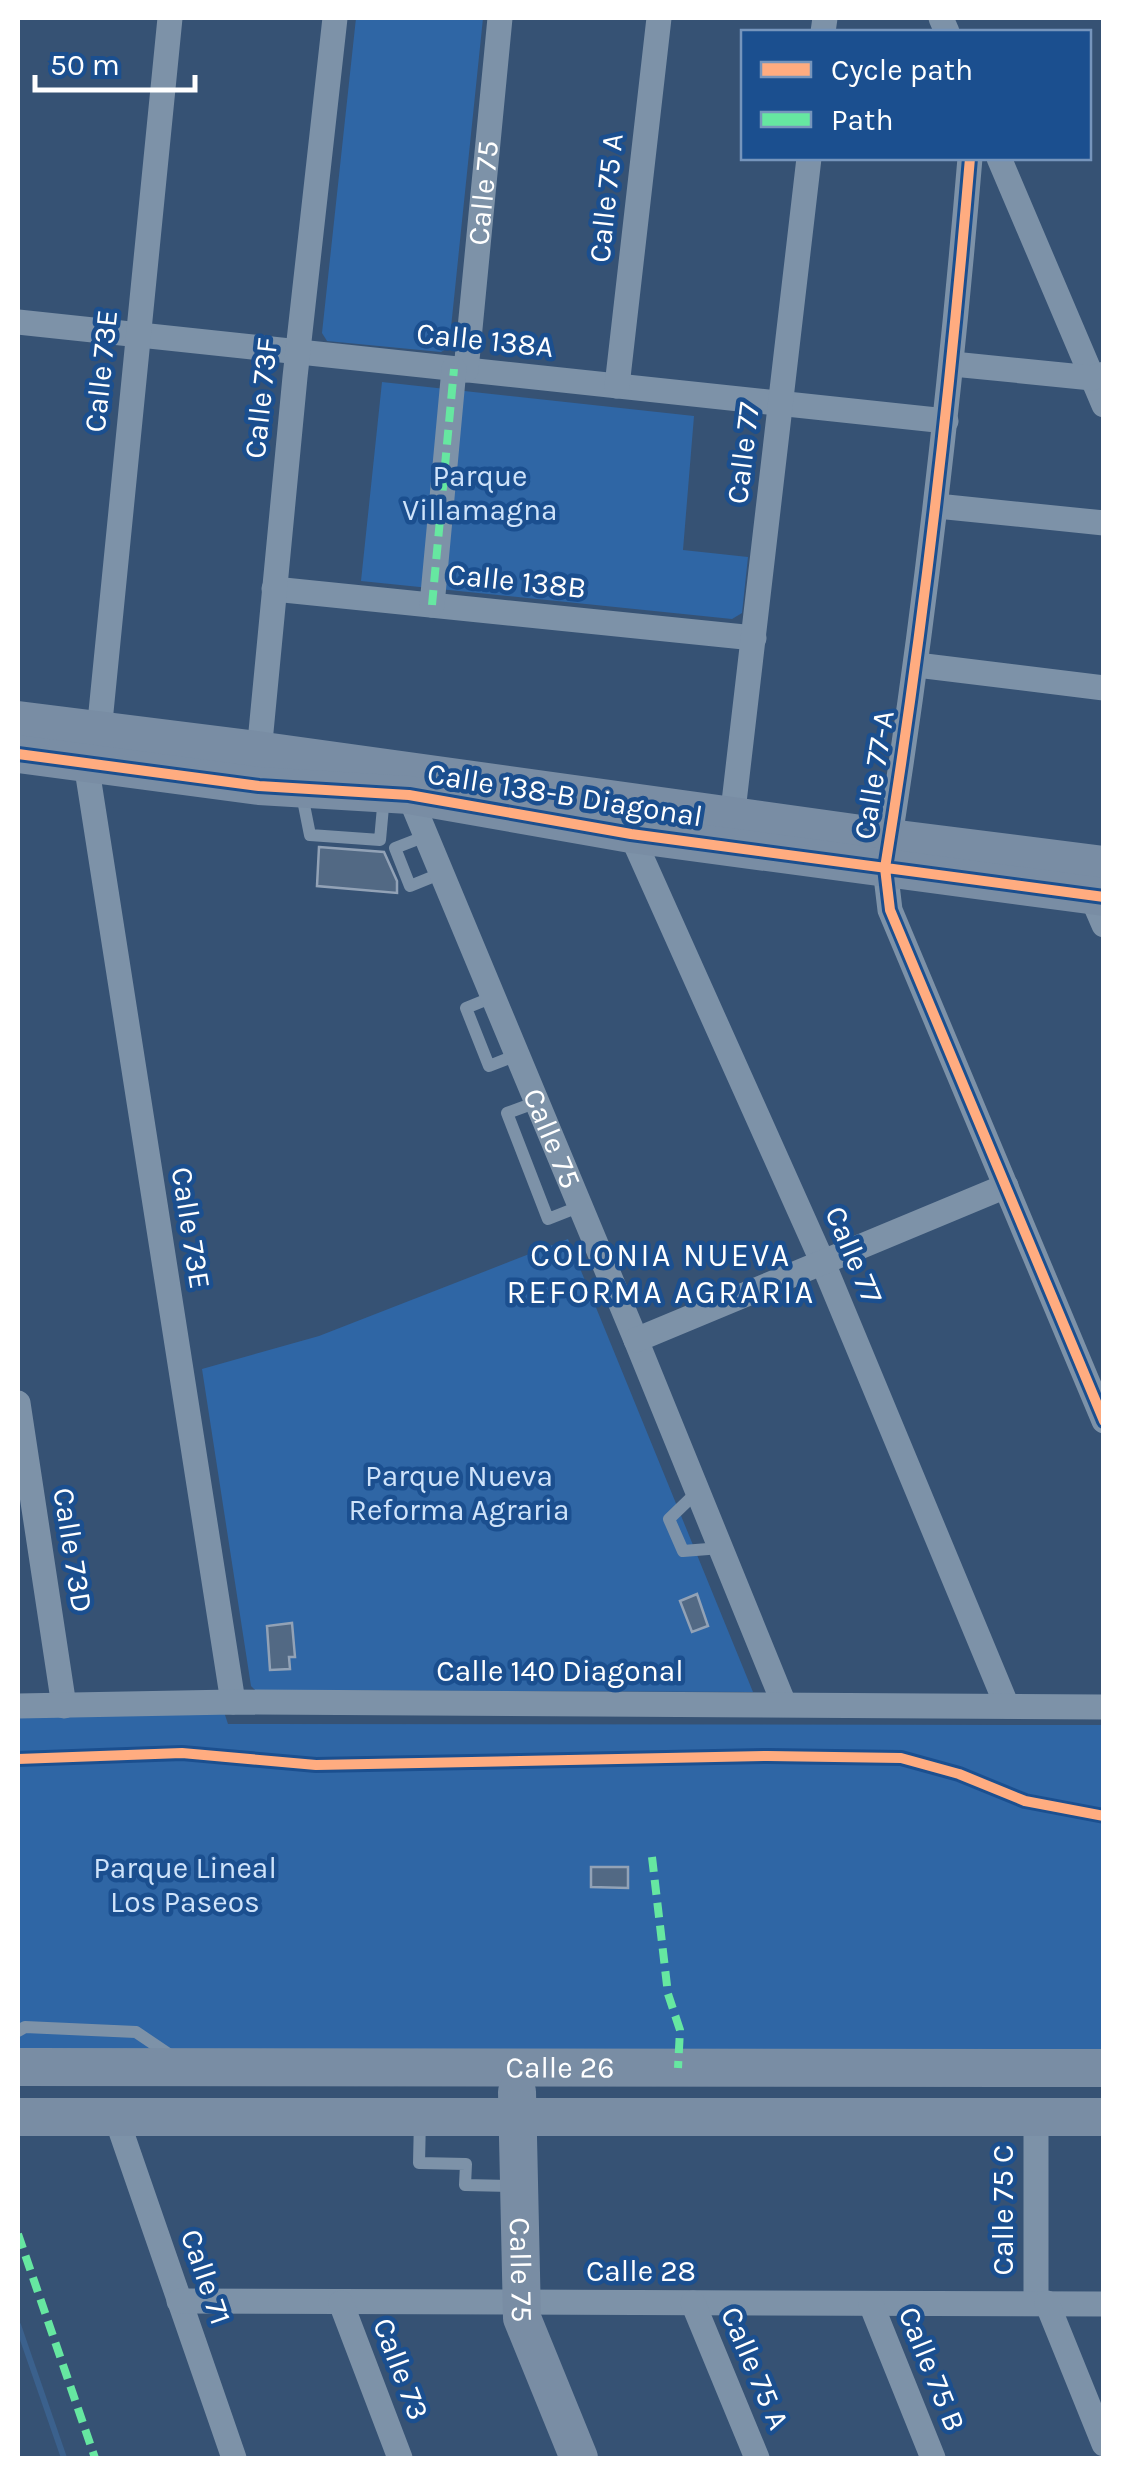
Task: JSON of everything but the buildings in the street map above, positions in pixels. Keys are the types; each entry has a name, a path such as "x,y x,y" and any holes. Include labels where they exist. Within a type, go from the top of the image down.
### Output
{"main road":[{"name":"Calle 138-B Diagonal","path":"18,720 92,747"},
{"name":"Calle 138-B Diagonal","path":"18,754 92,747 258,768 887,853 1100,896"},
{"name":"Calle 138-B Diagonal","path":"258,768 301,789 397,794 631,834 730,831"},
{"name":"Calle 26","path":"18,2067 1104,2068"},
{"name":"Calle 75","path":"516,2068 522,2318 579,2458"},
{"name":"Calle 26","path":"18,2116 1104,2116"}],"street":[{"name":"Calle 73E","path":"170,18 92,747 233,1702"},
{"name":"Calle 73F","path":"258,768 298,352 336,18"},
{"name":"Calle 75","path":"432,605 500,18"},
{"name":"Calle 75 A","path":"617,386 659,18"},
{"name":"Calle 77","path":"730,831 809,160"},
{"name":"Calle 77-A","path":"970,160 937,506 887,853 890,910 1103,1419"},
{"path":"1000,160 1098,376 1104,405"},
{"name":"Calle 138A","path":"18,322 946,422"},
{"path":"952,364 1098,376"},
{"path":"937,506 1104,523"},
{"name":"Calle 138B","path":"274,589 754,638"},
{"path":"917,665 1104,688"},
{"name":"Calle 75","path":"397,794 426,836 442,873 784,1704"},
{"name":"Calle 77","path":"631,834 822,1263 1006,1706"},
{"path":"636,1340 1006,1186"},
{"name":"Calle 73D","path":"18,1403 64,1706"},
{"name":"Calle 140 Diagonal","path":"18,1706 233,1702 1104,1707"},
{"name":"Calle 71","path":"116,2116 234,2458"},
{"name":"Calle 75 C","path":"1036,2116 1042,2304 1104,2444"},
{"name":"Calle 28","path":"180,2301 1104,2304"},
{"name":"Calle 73","path":"341,2303 400,2458"},
{"name":"Calle 75 A","path":"692,2303 757,2458"},
{"name":"Calle 75 B","path":"871,2304 933,2458"}],"lane":[{"path":"698,1491 669,1519 682,1551 721,1548"},
{"path":"18,2031 25,2027 136,2032 188,2067"},
{"path":"420,2117 419,2163 466,2164 466,2185 519,2186"}],"green space":[{"path":"356,18 483,18 449,347 441,352 327,341 322,333"},
{"name":"Parque Villamagna","path":"382,382 694,416 683,550 748,557 742,613 732,619 361,581"},
{"name":"Parque Nueva Reforma Agraria","path":"568,1239 753,1692 255,1690 251,1686 202,1369 319,1336"},
{"name":"Parque Lineal Los Paseos","path":"18,1706 222,1706 228,1724 1103,1725 1103,2051 18,2052"}],"waterway":[{"path":"18,2325 64,2458"}],"marked path":[{"path":"432,605 454,369"},
{"path":"652,1857 668,1994 680,2030 678,2068"},
{"path":"18,2234 95,2458"}],"cycle path":[{"path":"970,160 934,514 885,868 890,910 1104,1421"},
{"path":"18,754 259,786 409,795 631,834 1104,897"},
{"path":"18,1759 182,1753 316,1765 768,1756 901,1758 959,1774 1025,1801 1104,1816"}],"district":[{"name":"COLONIA NUEVA REFORMA AGRARIA","path":"661,1274"}]}
